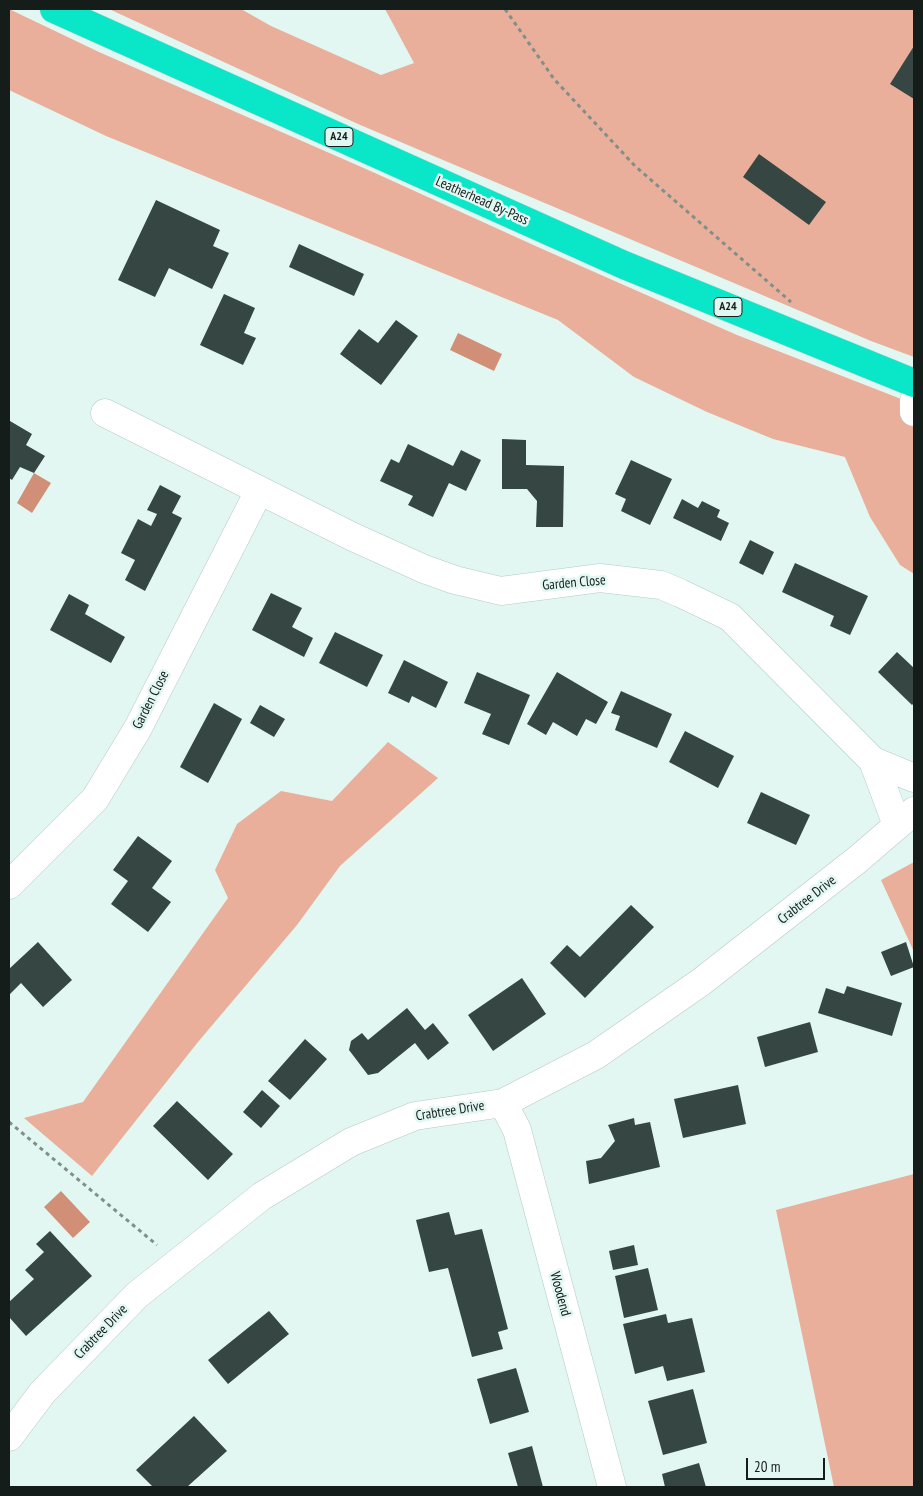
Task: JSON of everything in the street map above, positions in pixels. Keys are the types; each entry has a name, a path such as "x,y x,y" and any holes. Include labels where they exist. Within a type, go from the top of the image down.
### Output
{"highway":[{"name":"Leatherhead By-Pass","path":"54,9 624,265 914,383"}],"street":[{"path":"914,401 914,412"},
{"name":"Garden Close","path":"105,413 353,537 424,569 455,580 501,591 600,578 661,584 730,617 873,761 906,818"},
{"name":"Garden Close","path":"9,885 95,800 138,728 258,490"},
{"name":"Garden Close","path":"873,761 914,778"},
{"name":"Crabtree Drive","path":"9,1437 42,1393 137,1295 262,1196 351,1142 415,1116 502,1103 596,1055 701,982 857,860 906,818"},
{"name":"Woodend","path":"502,1103 517,1130 612,1487"}],"path":[{"path":"505,9 554,78 635,166 795,306"},
{"path":"9,1122 178,1262"}],"shaded area":[{"path":"9,9 99,52 737,335 914,404 914,574 900,565 870,517 845,457 773,439 707,412 634,377 558,320 106,136 9,90"},
{"path":"109,9 241,9 271,26 381,75 414,63 385,9 914,9 914,357 871,341 358,124"},
{"path":"458,333 502,354 494,371 450,350"},
{"path":"34,473 51,483 32,513 17,503"},
{"path":"388,742 438,778 340,866 297,925 198,1042 92,1176 24,1118 83,1102 228,898 215,870 237,824 281,791 332,801"},
{"path":"914,862 914,952 881,880"},
{"path":"914,1174 914,1487 834,1487 776,1210"},
{"path":"61,1191 90,1222 73,1238 44,1207"}],"building":[{"path":"914,46 914,99 890,84"},
{"path":"759,154 826,202 809,225 743,177"},
{"path":"156,200 220,230 213,246 229,253 212,289 169,268 155,297 118,280"},
{"path":"299,244 364,274 354,296 289,267"},
{"path":"224,294 255,308 244,333 256,338 243,365 200,345"},
{"path":"396,320 418,336 381,385 340,354 359,329 378,343"},
{"path":"10,421 32,434 26,445 45,456 34,473 20,467 12,480 9,478"},
{"path":"502,439 526,440 526,465 564,466 563,527 536,527 537,501 527,489 502,489"},
{"path":"408,444 453,466 461,450 481,460 466,491 449,483 433,517 408,505 413,496 380,481 391,459 399,463"},
{"path":"631,460 672,479 650,525 621,511 626,499 615,494"},
{"path":"160,485 181,496 172,513 182,518 145,591 125,580 135,560 121,553 138,519 151,526 157,514 147,510"},
{"path":"682,499 698,508 702,501 720,510 717,517 729,523 721,541 673,518"},
{"path":"750,540 774,552 763,575 739,563"},
{"path":"795,563 868,596 850,635 830,626 834,616 782,592"},
{"path":"271,593 302,608 292,627 313,638 304,657 252,630"},
{"path":"69,594 89,605 85,614 125,637 111,663 50,630"},
{"path":"335,632 383,655 367,687 319,663"},
{"path":"897,652 914,668 914,703 912,705 878,672"},
{"path":"404,660 448,682 436,708 412,696 409,703 388,693"},
{"path":"477,672 530,695 509,745 482,734 491,714 464,703"},
{"path":"557,672 608,702 596,724 586,719 577,736 553,722 546,735 527,724"},
{"path":"621,691 672,714 657,748 615,730 620,716 611,713"},
{"path":"214,703 242,719 208,783 180,767"},
{"path":"260,705 285,719 274,737 250,723"},
{"path":"685,731 734,756 718,788 669,762"},
{"path":"761,792 810,815 796,845 747,823"},
{"path":"138,836 172,861 152,888 171,902 148,932 111,904 128,881 113,870"},
{"path":"631,905 654,927 585,998 550,963 567,945 580,957"},
{"path":"38,942 72,980 43,1007 21,983 9,995 9,969"},
{"path":"906,942 914,967 891,976 881,952"},
{"path":"522,978 546,1014 493,1051 468,1015"},
{"path":"847,986 902,1003 892,1036 818,1013 826,988 844,994"},
{"path":"407,1008 425,1030 433,1023 449,1043 428,1060 415,1043 378,1073 368,1075 349,1050 351,1041 362,1033 368,1040"},
{"path":"810,1022 818,1052 765,1067 757,1037"},
{"path":"305,1039 327,1059 290,1100 268,1081"},
{"path":"738,1085 746,1124 683,1138 674,1099"},
{"path":"262,1090 280,1106 261,1128 243,1112"},
{"path":"177,1101 233,1154 208,1180 153,1126"},
{"path":"634,1118 635,1125 650,1122 660,1167 589,1184 586,1161 601,1158 615,1141 608,1125"},
{"path":"449,1212 455,1235 482,1229 508,1329 498,1332 503,1349 472,1357 448,1268 429,1272 416,1220"},
{"path":"50,1231 92,1276 26,1336 9,1317 9,1302 34,1279 25,1270 44,1252 36,1244"},
{"path":"634,1245 638,1265 613,1270 609,1251"},
{"path":"648,1268 658,1310 624,1318 615,1276"},
{"path":"269,1311 289,1334 228,1384 208,1360"},
{"path":"666,1314 668,1323 692,1318 705,1372 667,1381 663,1366 635,1374 623,1324"},
{"path":"516,1368 529,1412 490,1424 477,1379"},
{"path":"693,1389 707,1443 663,1455 648,1401"},
{"path":"194,1416 227,1451 187,1487 153,1487 136,1470"},
{"path":"532,1446 543,1487 518,1487 508,1453"},
{"path":"699,1463 706,1487 665,1487 662,1474"}]}
